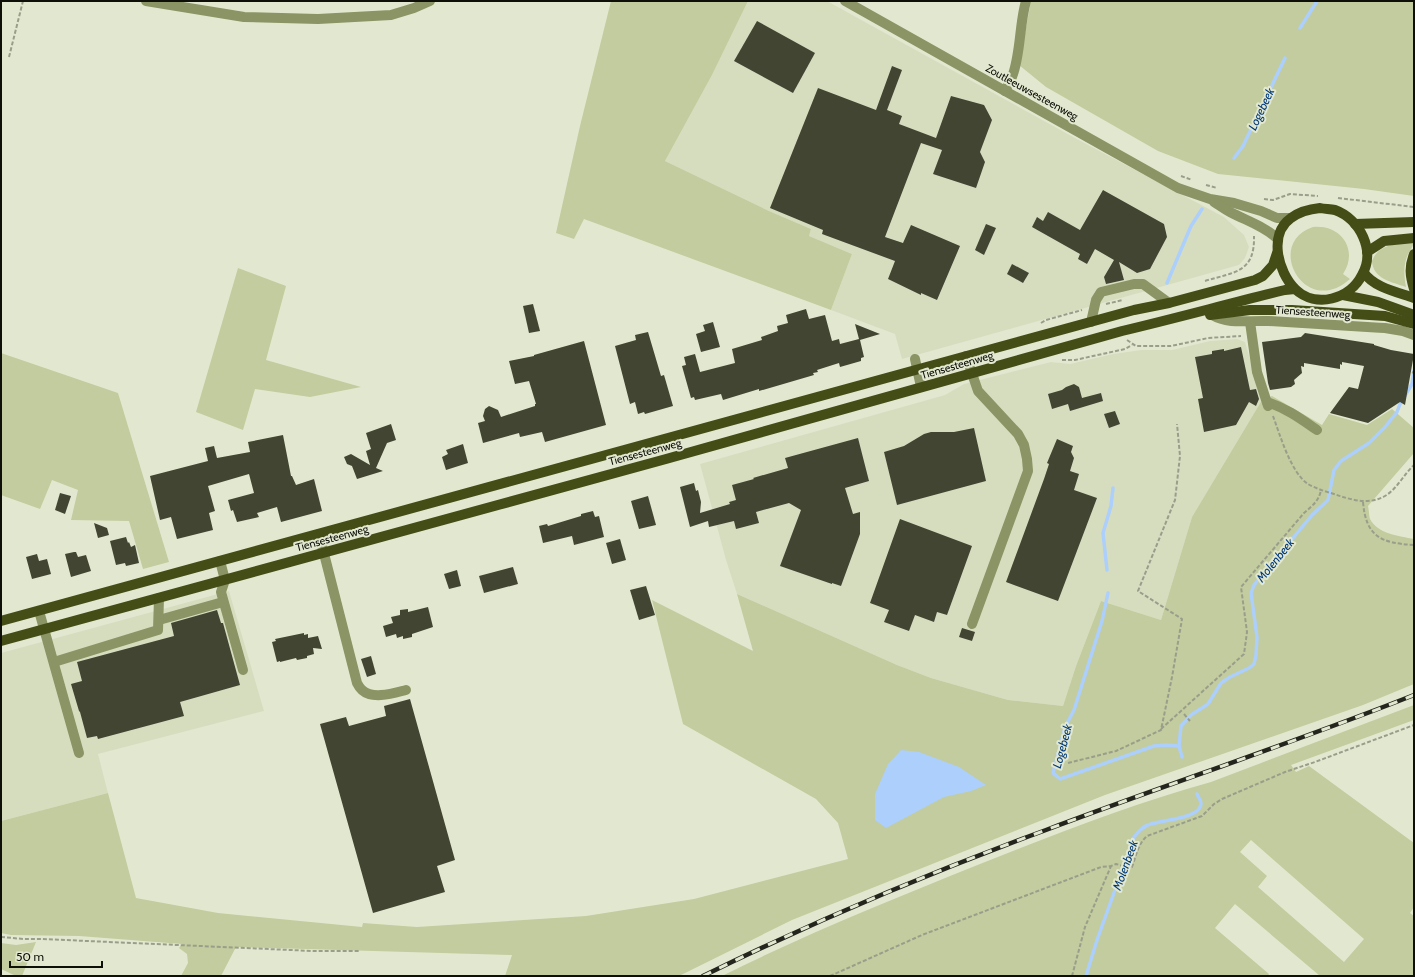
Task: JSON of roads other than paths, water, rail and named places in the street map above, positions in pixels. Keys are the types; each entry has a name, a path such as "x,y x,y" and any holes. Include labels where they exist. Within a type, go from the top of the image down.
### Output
{"main road":[{"path":"1320,208 1335,210 1350,219 1355,224 1362,236 1367,252 1366,267 1359,282 1343,295 1323,300 1309,297 1295,289 1289,282 1282,269 1278,254 1278,239 1280,231 1290,218 1304,211 1320,208"},
{"path":"1355,224 1414,222"},
{"path":"1367,252 1384,241 1414,238"},
{"name":"Tiensesteenweg","path":"1,622 1134,310 1170,303 1244,284 1263,276 1273,265 1278,254"},
{"path":"1414,254 1410,267 1410,278 1414,289"},
{"path":"1364,273 1368,279 1379,286 1414,298"},
{"name":"Tiensesteenweg","path":"1,642 1122,331 1295,289"},
{"path":"1343,295 1378,302 1414,315"},
{"path":"1190,315 1212,315 1250,310 1292,310 1385,316 1414,324"}],"street":[{"path":"146,1 244,17 318,19 391,15 430,1"},
{"name":"Zoutleeuwsesteenweg","path":"845,1 1178,188 1210,199 1234,203 1277,218 1290,218"},
{"path":"1005,91 1012,77 1026,1"},
{"name":"Zoutleeuwsesteenweg","path":"1210,199 1230,212 1259,225 1278,239"},
{"path":"1091,322 1096,300 1101,292 1134,284 1143,284 1170,303"},
{"name":"Tiensesteenweg","path":"1212,315 1219,319 1233,321 1265,321 1385,328 1414,334"},
{"path":"1250,322 1257,372 1268,404 1280,406 1317,430"},
{"path":"966,356 978,391 1018,434 1024,446 1028,471 972,624"},
{"path":"915,359 916,370 921,387"},
{"path":"319,534 356,682 363,691 373,695 393,694 406,690"},
{"path":"220,561 225,580 221,592 223,602 243,670"},
{"path":"54,662 158,630 159,598"},
{"path":"159,620 223,602"},
{"path":"39,611 79,753"}],"water":[{"path":"901,750 919,752 959,767 986,785 971,791 944,797 886,828 875,820 875,794 888,764"}],"waterway":[{"name":"Logebeek","path":"1300,28 1317,1"},
{"name":"Logebeek","path":"1234,158 1243,146 1285,58"},
{"name":"Logebeek","path":"1167,283 1191,226 1202,209"},
{"name":"Molenbeek","path":"1182,757 1179,746 1181,726 1191,715 1208,704 1221,683 1254,664 1257,637 1251,593 1254,585 1312,515 1328,500 1334,470 1341,461 1369,443 1397,412 1412,384 1414,371"},
{"name":"Logebeek","path":"1107,570 1103,533 1111,506 1113,488"},
{"name":"Logebeek","path":"1108,593 1102,621 1074,710 1065,727 1053,773 1060,779 1154,746 1179,746"},
{"name":"Molenbeek","path":"1086,976 1097,940 1134,837 1142,828 1148,825 1188,816 1195,812 1201,803 1197,794"}],"railway":[{"path":"703,976 787,936 873,898 1002,846 1323,730 1414,695"}]}
